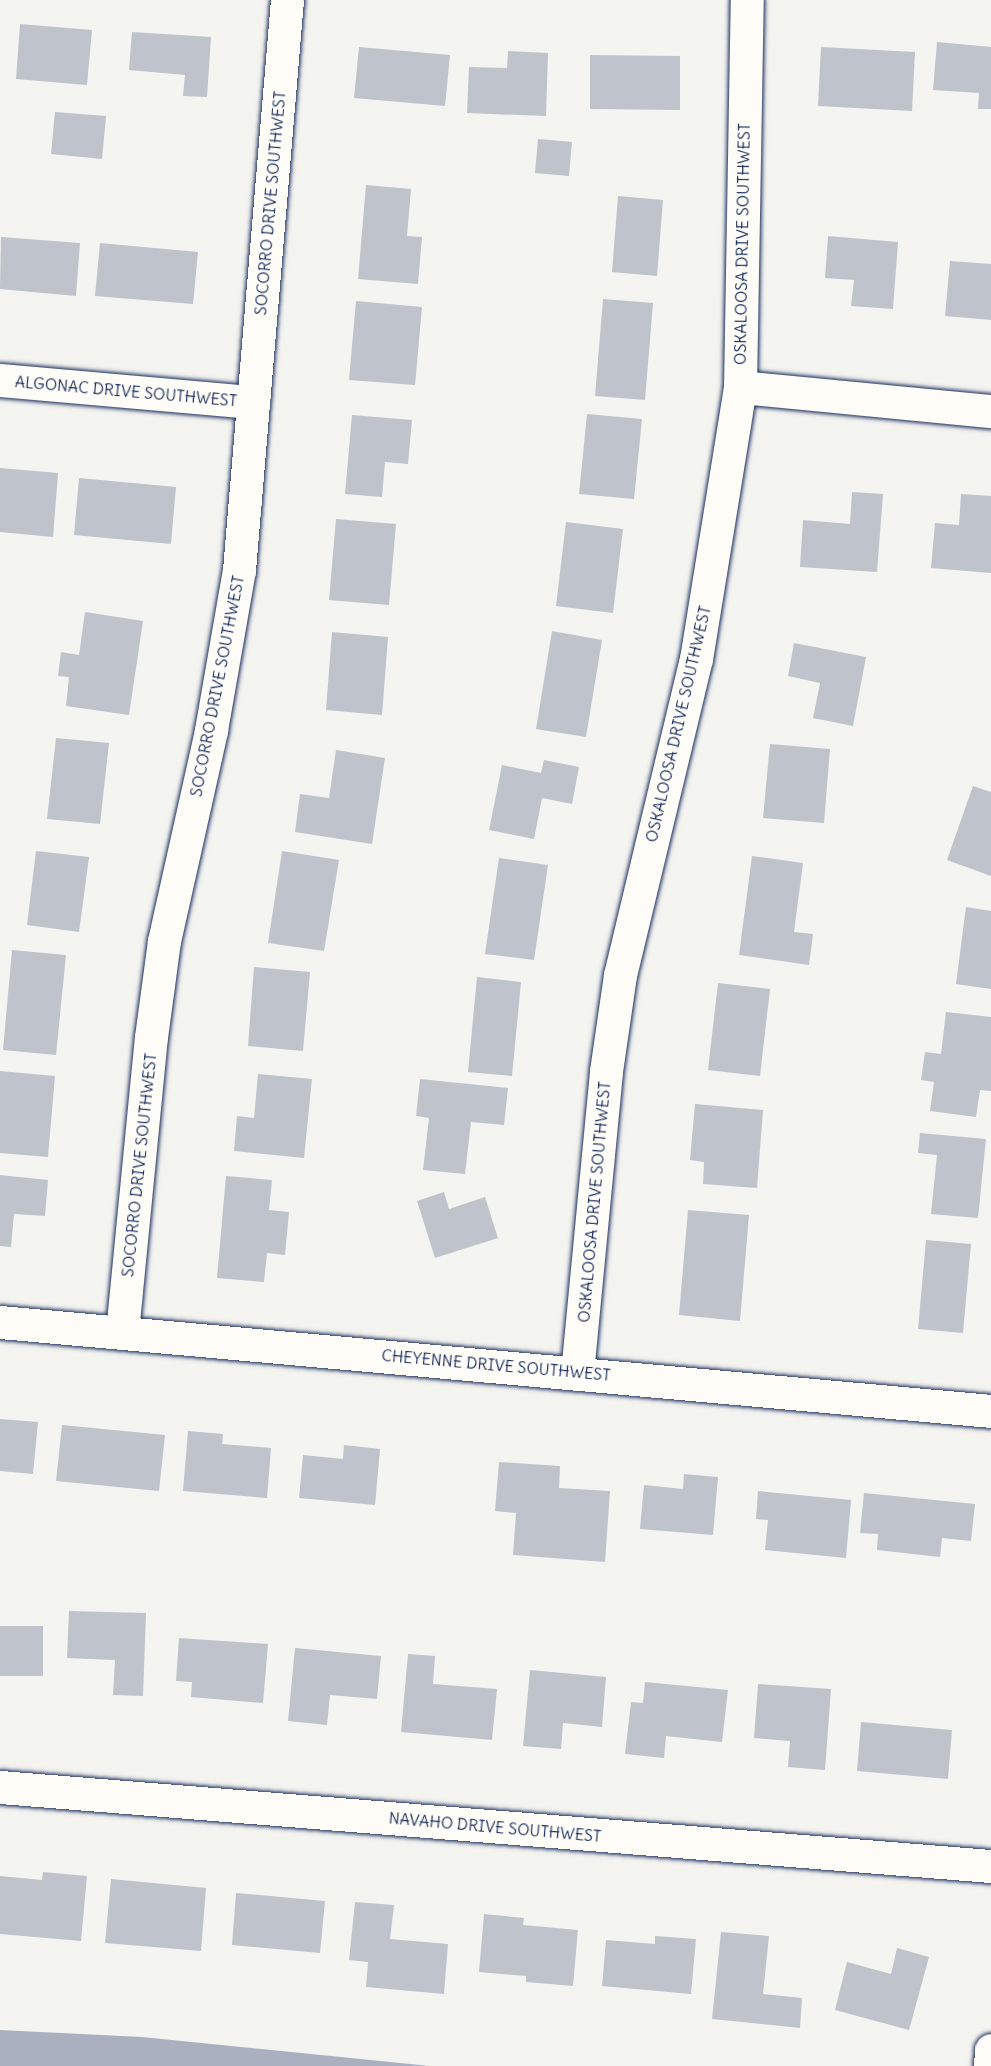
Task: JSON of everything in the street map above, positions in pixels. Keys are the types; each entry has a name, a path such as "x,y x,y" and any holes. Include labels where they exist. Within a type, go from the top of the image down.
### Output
{"street":[{"name":"SOCORRO DRIVE SOUTHWEST","path":"122,1332 157,989 164,941 211,730 239,570 287,0"},
{"name":"OSKALOOSA DRIVE SOUTHWEST","path":"577,1372 606,1071 618,987 638,893 696,659 740,387 747,0"},
{"name":"ALGONAC DRIVE SOUTHWEST","path":"0,380 253,402"},
{"path":"740,387 991,411"},
{"name":"CHEYENNE DRIVE SOUTHWEST","path":"0,1322 577,1372 991,1411"},
{"name":"NAVAHO DRIVE SOUTHWEST","path":"0,1787 991,1866"},
{"path":"990,2066 991,2050"}],"water":[{"path":"0,2030 142,2037 430,2066 0,2066"}],"building":[{"path":"20,24 92,30 87,85 16,79"},
{"path":"132,32 211,37 207,97 183,96 185,75 129,70"},
{"path":"937,42 991,47 991,109 978,109 979,93 933,90"},
{"path":"359,47 450,55 445,106 354,98"},
{"path":"821,47 915,52 912,111 818,106"},
{"path":"508,51 548,53 546,116 467,113 469,67 507,68"},
{"path":"590,55 680,56 680,110 590,109"},
{"path":"55,112 106,116 102,159 51,154"},
{"path":"538,139 572,142 569,176 535,173"},
{"path":"366,185 411,189 407,236 422,237 418,284 358,279"},
{"path":"618,196 663,200 657,276 612,272"},
{"path":"828,236 898,242 893,309 851,306 854,280 825,278"},
{"path":"1,237 80,243 76,296 0,289"},
{"path":"100,243 198,252 193,304 95,296"},
{"path":"950,261 991,264 991,320 945,316"},
{"path":"603,299 653,303 645,400 595,396"},
{"path":"356,301 422,307 415,385 349,380"},
{"path":"587,414 642,419 634,499 579,494"},
{"path":"352,415 412,420 408,464 385,462 382,497 345,494"},
{"path":"0,468 58,473 53,537 0,532"},
{"path":"79,478 176,487 171,544 74,535"},
{"path":"852,492 883,494 877,572 800,567 803,520 850,524"},
{"path":"961,494 991,496 991,573 931,568 935,523 959,525"},
{"path":"336,519 396,524 389,605 329,600"},
{"path":"566,522 623,529 613,613 556,606"},
{"path":"85,612 143,621 129,715 66,706 69,677 58,676 61,652 79,655"},
{"path":"552,631 602,640 586,737 536,729"},
{"path":"332,632 388,637 382,715 326,710"},
{"path":"794,643 866,657 853,726 813,718 820,683 788,676"},
{"path":"56,738 109,743 100,824 47,819"},
{"path":"770,744 830,749 824,823 763,818"},
{"path":"336,750 385,758 372,844 295,832 300,794 329,798"},
{"path":"544,760 579,767 572,804 542,798 534,839 489,830 502,765 541,773"},
{"path":"973,786 991,792 991,876 947,860"},
{"path":"36,851 89,857 79,932 27,925"},
{"path":"282,851 339,860 324,951 268,943"},
{"path":"752,856 803,863 794,932 813,934 809,965 739,955"},
{"path":"499,858 548,865 534,960 485,954"},
{"path":"966,907 991,911 991,989 956,984"},
{"path":"12,950 66,955 56,1055 3,1050"},
{"path":"254,967 310,972 303,1051 248,1046"},
{"path":"477,977 521,982 512,1076 468,1072"},
{"path":"718,983 770,989 760,1076 708,1070"},
{"path":"946,1012 991,1017 991,1091 980,1090 976,1117 930,1111 934,1082 921,1080 925,1052 941,1054"},
{"path":"0,1071 55,1076 48,1157 0,1153"},
{"path":"258,1074 312,1079 304,1158 234,1151 237,1116 254,1118"},
{"path":"420,1079 508,1088 504,1125 471,1122 465,1174 423,1170 429,1118 416,1116"},
{"path":"695,1104 763,1110 757,1188 703,1184 704,1162 690,1160"},
{"path":"920,1133 986,1139 978,1218 931,1214 937,1155 918,1153"},
{"path":"0,1175 48,1180 45,1216 14,1214 11,1247 0,1246"},
{"path":"226,1176 272,1180 269,1210 289,1212 285,1255 267,1253 264,1282 217,1278"},
{"path":"444,1192 449,1209 485,1197 498,1238 435,1258 417,1201"},
{"path":"688,1210 749,1215 740,1321 679,1315"},
{"path":"926,1240 971,1244 963,1333 918,1329"},
{"path":"0,1419 38,1422 33,1474 0,1471"},
{"path":"62,1425 165,1435 159,1491 56,1481"},
{"path":"188,1431 223,1434 222,1444 271,1448 267,1498 183,1491"},
{"path":"344,1445 380,1449 375,1505 299,1498 303,1455 343,1459"},
{"path":"499,1462 560,1466 559,1488 610,1491 605,1562 513,1555 516,1513 495,1511"},
{"path":"684,1474 718,1477 713,1535 640,1529 644,1485 683,1489"},
{"path":"758,1491 851,1500 846,1558 765,1550 768,1520 756,1519"},
{"path":"864,1493 975,1504 971,1541 942,1538 940,1557 877,1550 878,1534 860,1533"},
{"path":"69,1611 146,1613 143,1696 113,1695 115,1660 67,1658"},
{"path":"0,1626 43,1626 43,1676 0,1676"},
{"path":"179,1638 268,1644 263,1703 191,1697 192,1682 176,1681"},
{"path":"295,1648 381,1656 377,1699 330,1695 327,1725 288,1721"},
{"path":"408,1654 435,1656 433,1684 497,1689 492,1740 401,1732"},
{"path":"530,1670 606,1677 602,1727 563,1723 561,1749 523,1746"},
{"path":"645,1682 728,1690 722,1742 666,1736 664,1758 625,1754 631,1702 643,1703"},
{"path":"758,1684 831,1689 825,1770 788,1767 790,1741 754,1738"},
{"path":"861,1722 952,1730 948,1779 857,1771"},
{"path":"43,1872 87,1876 81,1941 0,1934 0,1876 42,1880"},
{"path":"111,1879 206,1888 201,1951 105,1943"},
{"path":"236,1893 325,1901 320,1953 232,1945"},
{"path":"355,1902 394,1905 390,1939 448,1944 444,1994 366,1987 368,1962 349,1960"},
{"path":"484,1914 524,1918 523,1925 578,1930 573,1986 526,1982 526,1976 479,1972"},
{"path":"721,1932 769,1936 763,1994 802,1998 800,2028 712,2019"},
{"path":"655,1936 696,1939 691,1994 602,1986 606,1940 655,1944"},
{"path":"897,1948 929,1957 909,2030 835,2010 847,1962 891,1974"}]}
